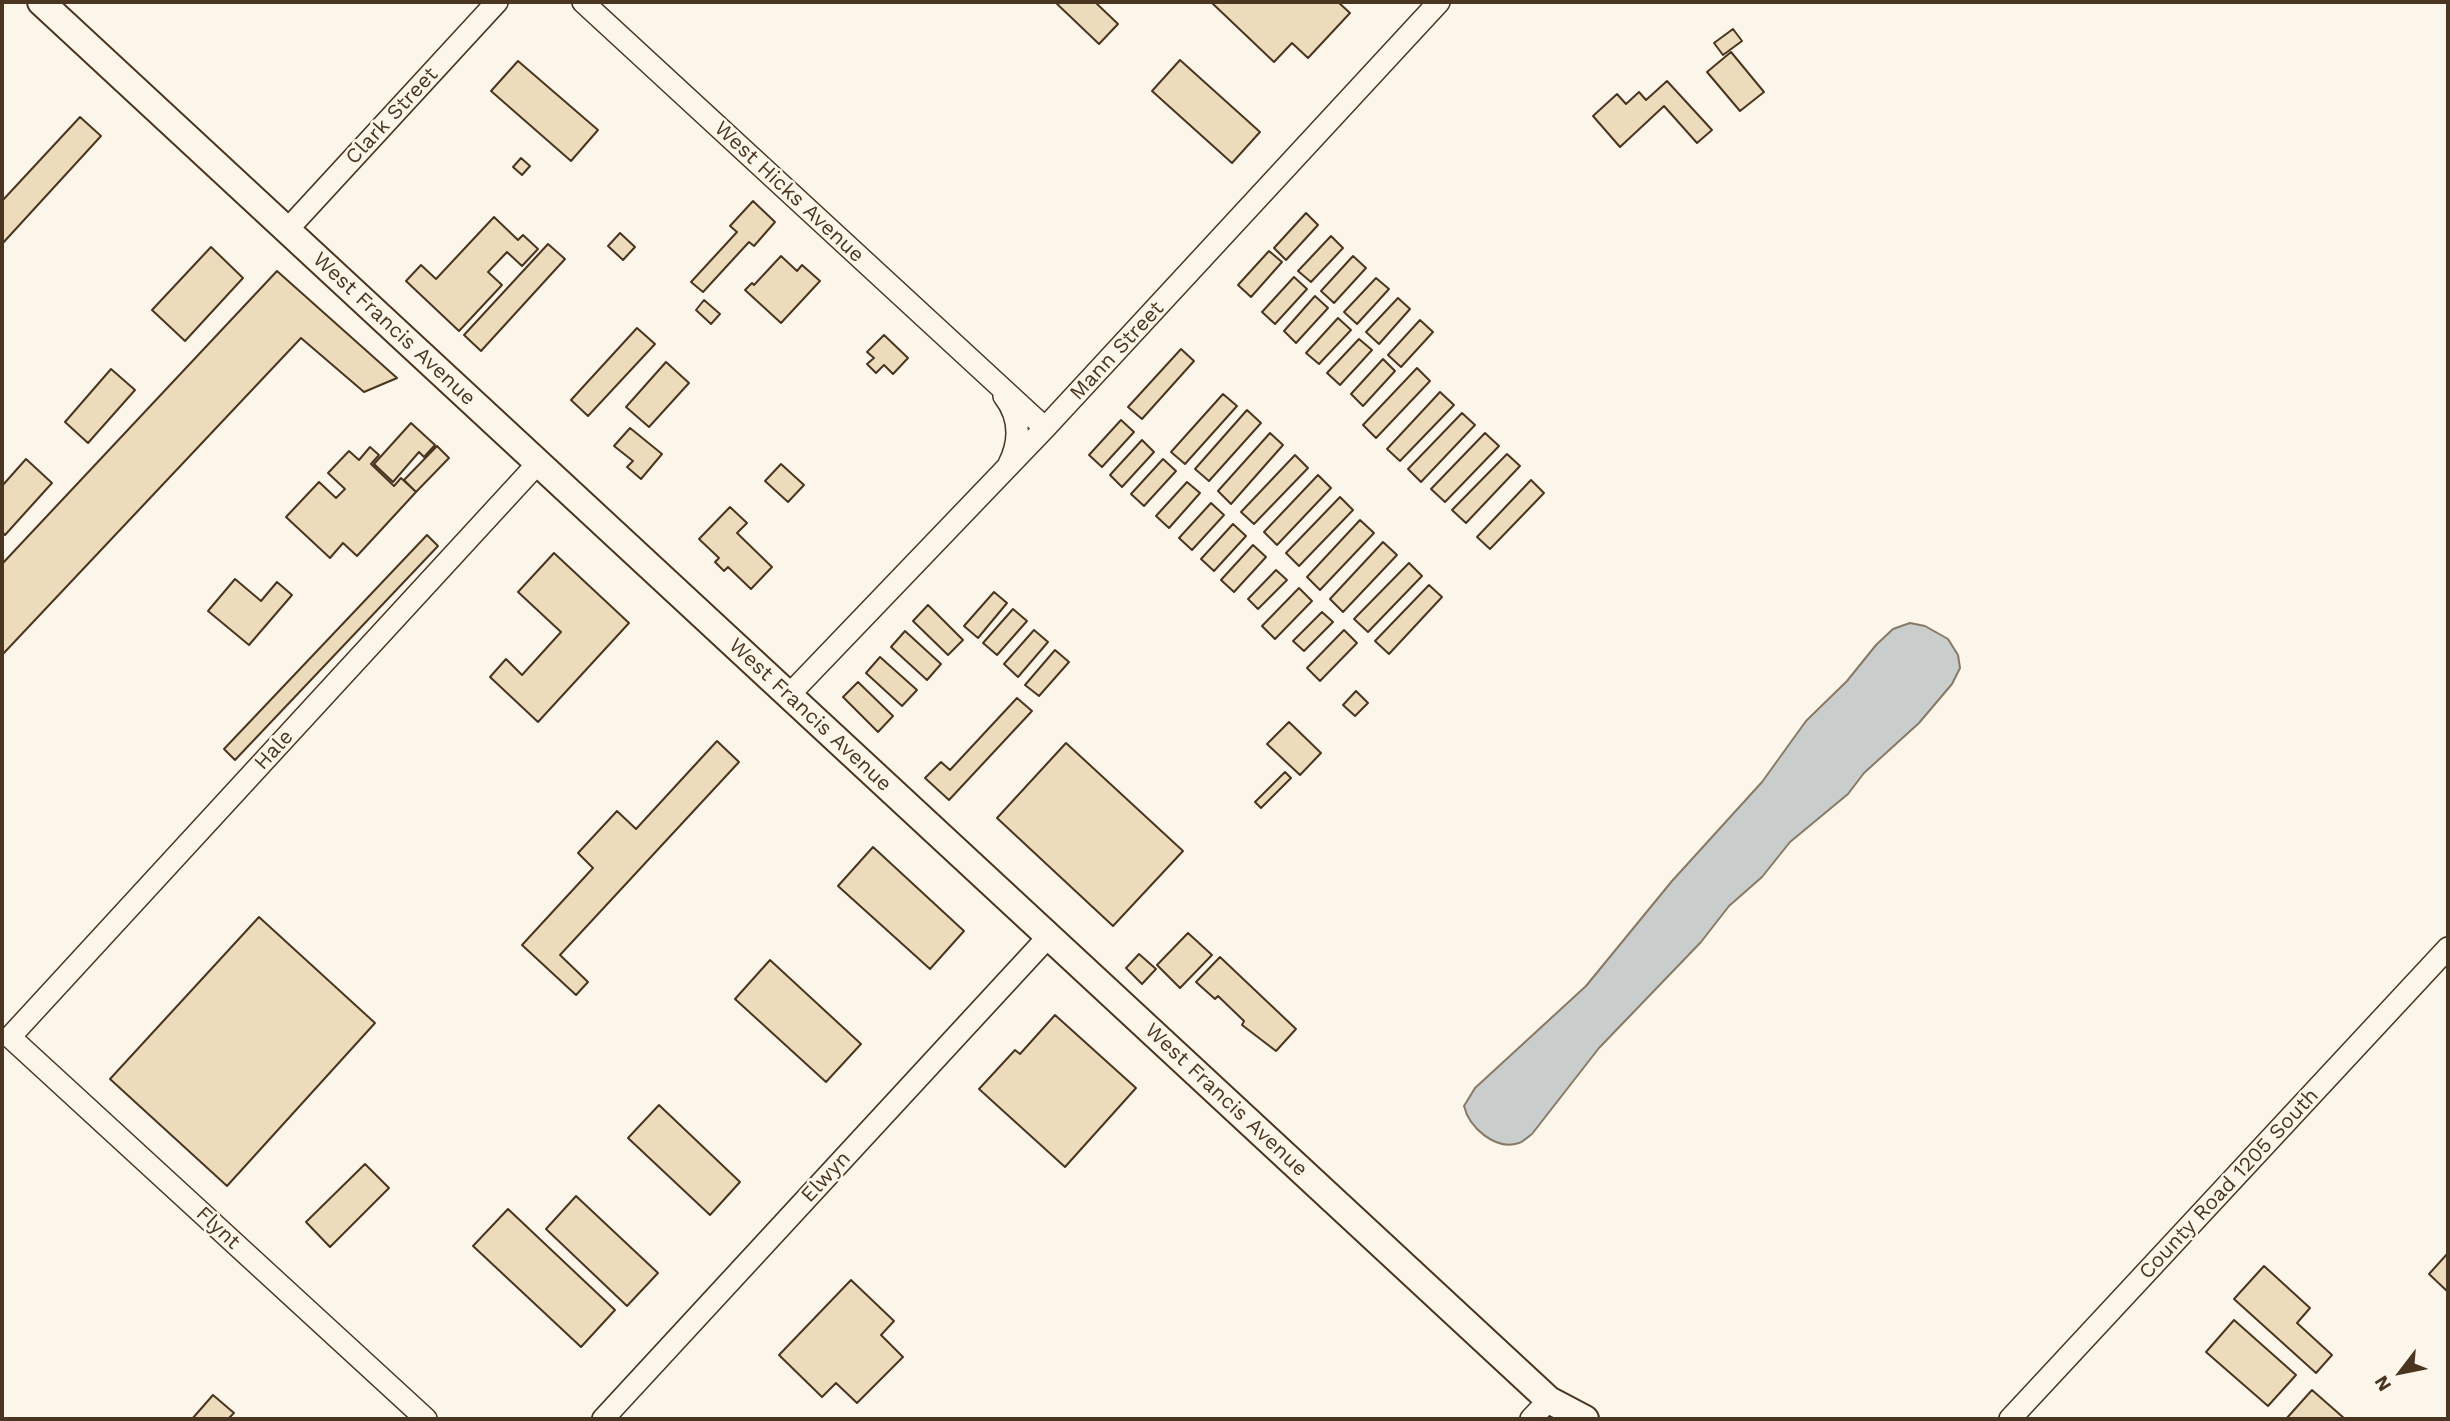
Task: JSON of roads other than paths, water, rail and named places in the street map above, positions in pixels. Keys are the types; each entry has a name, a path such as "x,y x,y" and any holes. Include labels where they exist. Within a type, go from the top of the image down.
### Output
{"street":[{"name":"West Francis Avenue","path":"41,2 1549,1400 1585,1419"},
{"name":"Clark Street","path":"287,230 497,2"},
{"name":"West Hicks Avenue","path":"583,2 1045,428"},
{"name":"Mann Street","path":"789,695 1000,477 1439,2"},
{"name":"West Hicks Avenue","path":"995,382 1012,406 1018,428 1014,454 1000,477"},
{"name":"Hale","path":"10,1037 538,462"},
{"name":"Elwyn","path":"603,1419 1049,936"},
{"name":"County Road 1205 South","path":"2010,1419 2448,948"},
{"name":"Flynt","path":"10,1037 426,1419"},
{"path":"1531,1419 1549,1400"}]}
